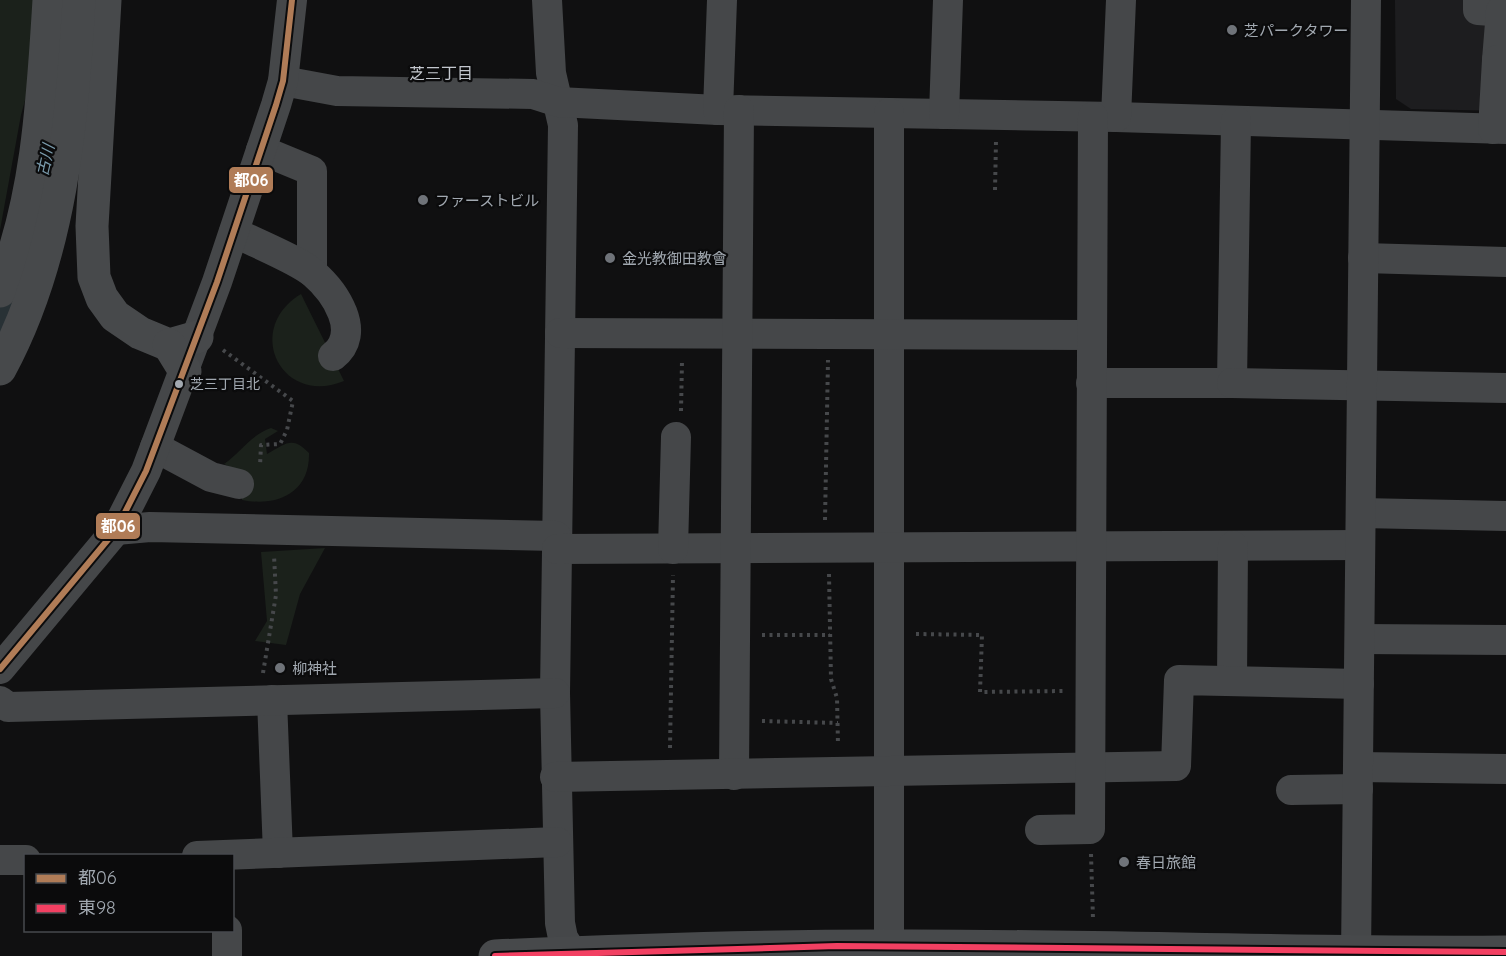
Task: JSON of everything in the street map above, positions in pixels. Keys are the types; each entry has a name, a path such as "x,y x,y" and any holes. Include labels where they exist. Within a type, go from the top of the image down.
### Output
{"highway":[{"path":"0,291 18,236 38,137 49,0"},
{"path":"0,369 35,288 51,228 67,142 79,0"},
{"path":"105,0 92,226 94,277 102,298 115,316 183,347"},
{"path":"495,956 572,952 697,952 889,946 1356,954 1506,952"}],"street":[{"path":"0,669 116,530 155,447 183,347 234,232 283,81 292,0"},
{"path":"547,0 551,73 563,125 556,542 555,777 560,923 563,938 572,952"},
{"path":"722,0 738,333 734,775"},
{"path":"944,114 948,0"},
{"path":"1040,830 1090,830 1091,335 1104,117 1121,0"},
{"path":"1356,954 1363,258 1367,125 1366,0"},
{"path":"283,81 338,90 533,94 558,102 729,110 1104,117 1499,129 1502,60 1495,8"},
{"path":"889,113 889,946"},
{"path":"1232,384 1236,121"},
{"path":"261,150 312,171 312,272"},
{"path":"234,232 312,272 327,289 347,325 345,342 333,356"},
{"path":"1363,258 1506,262"},
{"path":"560,333 1091,335"},
{"path":"1091,383 1506,388"},
{"path":"674,549 676,437"},
{"path":"155,447 211,477 250,475"},
{"path":"1361,513 1506,516"},
{"path":"116,530 150,527 272,530 674,549 1360,545"},
{"path":"1232,681 1233,546"},
{"path":"1360,639 1506,640"},
{"path":"555,777 889,773 1176,766 1179,680 1359,684"},
{"path":"0,702 8,707 555,693"},
{"path":"268,700 278,853"},
{"path":"1291,790 1358,778 1506,769"},
{"path":"234,855 557,842"},
{"path":"0,860 24,860"},
{"path":"227,932 227,956"}],"path":[{"path":"995,190 996,139"},
{"path":"676,437 681,413 683,333"},
{"path":"828,334 827,548 831,679 837,698 839,773"},
{"path":"183,347 293,401 287,430 280,444 261,445 250,475"},
{"path":"268,700 263,668 276,595 272,530"},
{"path":"669,776 674,549"},
{"path":"888,633 982,635 980,692 1089,691"},
{"path":"735,635 830,635"},
{"path":"734,720 838,723"},
{"path":"1090,830 1093,919"}],"shaded area":[{"path":"0,0 33,0 38,53 21,115 0,230"},
{"path":"1395,0 1506,0 1506,111 1411,109 1396,99"},
{"path":"301,294 344,381 322,386 303,383 287,374 277,360 273,344 274,326 284,309"},
{"path":"271,428 278,431 265,439 267,454 289,443 298,444 309,453 304,478 289,494 279,499 255,502 242,500 241,472 224,464 252,439"},
{"path":"325,548 300,594 286,645 255,641 267,621 261,552"}],"waterway":[{"name":"古川","path":"0,315 19,277 26,246"}],"transit line":[{"name":"都06","path":"0,669 116,530 146,471 217,282 276,105 283,81 292,0"},
{"name":"東98","path":"495,956 837,946 1506,952"}],"place":[{"name":"芝パークタワー","path":"1232,30"},
{"name":"ファーストビル","path":"423,200"},
{"name":"金光教御田教會","path":"610,258"},
{"name":"芝三丁目北","path":"179,384"},
{"name":"柳神社","path":"280,668"},
{"name":"春日旅館","path":"1124,862"}],"district":[{"name":"芝三丁目","path":"441,73"}]}
